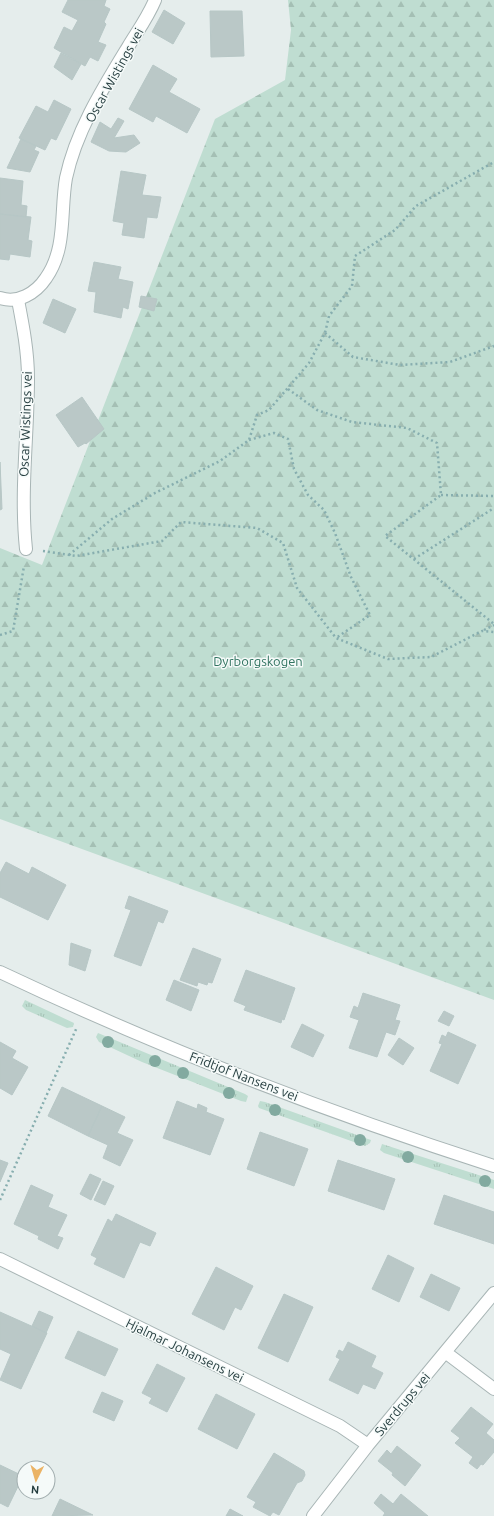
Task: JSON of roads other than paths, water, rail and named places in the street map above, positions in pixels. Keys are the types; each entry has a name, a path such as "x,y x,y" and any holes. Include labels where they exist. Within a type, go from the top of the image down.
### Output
{"street":[{"name":"Oscar Wistings vei","path":"26,549 23,520 23,469 28,378 26,347 18,300 36,290 46,278 55,262 60,246 66,180 74,151 102,90 155,0"},
{"path":"0,298 6,300 18,300"},
{"name":"Fridtjof Nansens vei","path":"0,972 84,1012 283,1092 494,1166"},
{"name":"Hjalmar Johansens vei","path":"0,1259 340,1426 368,1445"},
{"name":"Sverdrups vei","path":"313,1516 368,1445 494,1293"},
{"path":"445,1352 494,1389"}],"park label":[{"name":"Dyrborgskogen","path":"258,661"}]}
